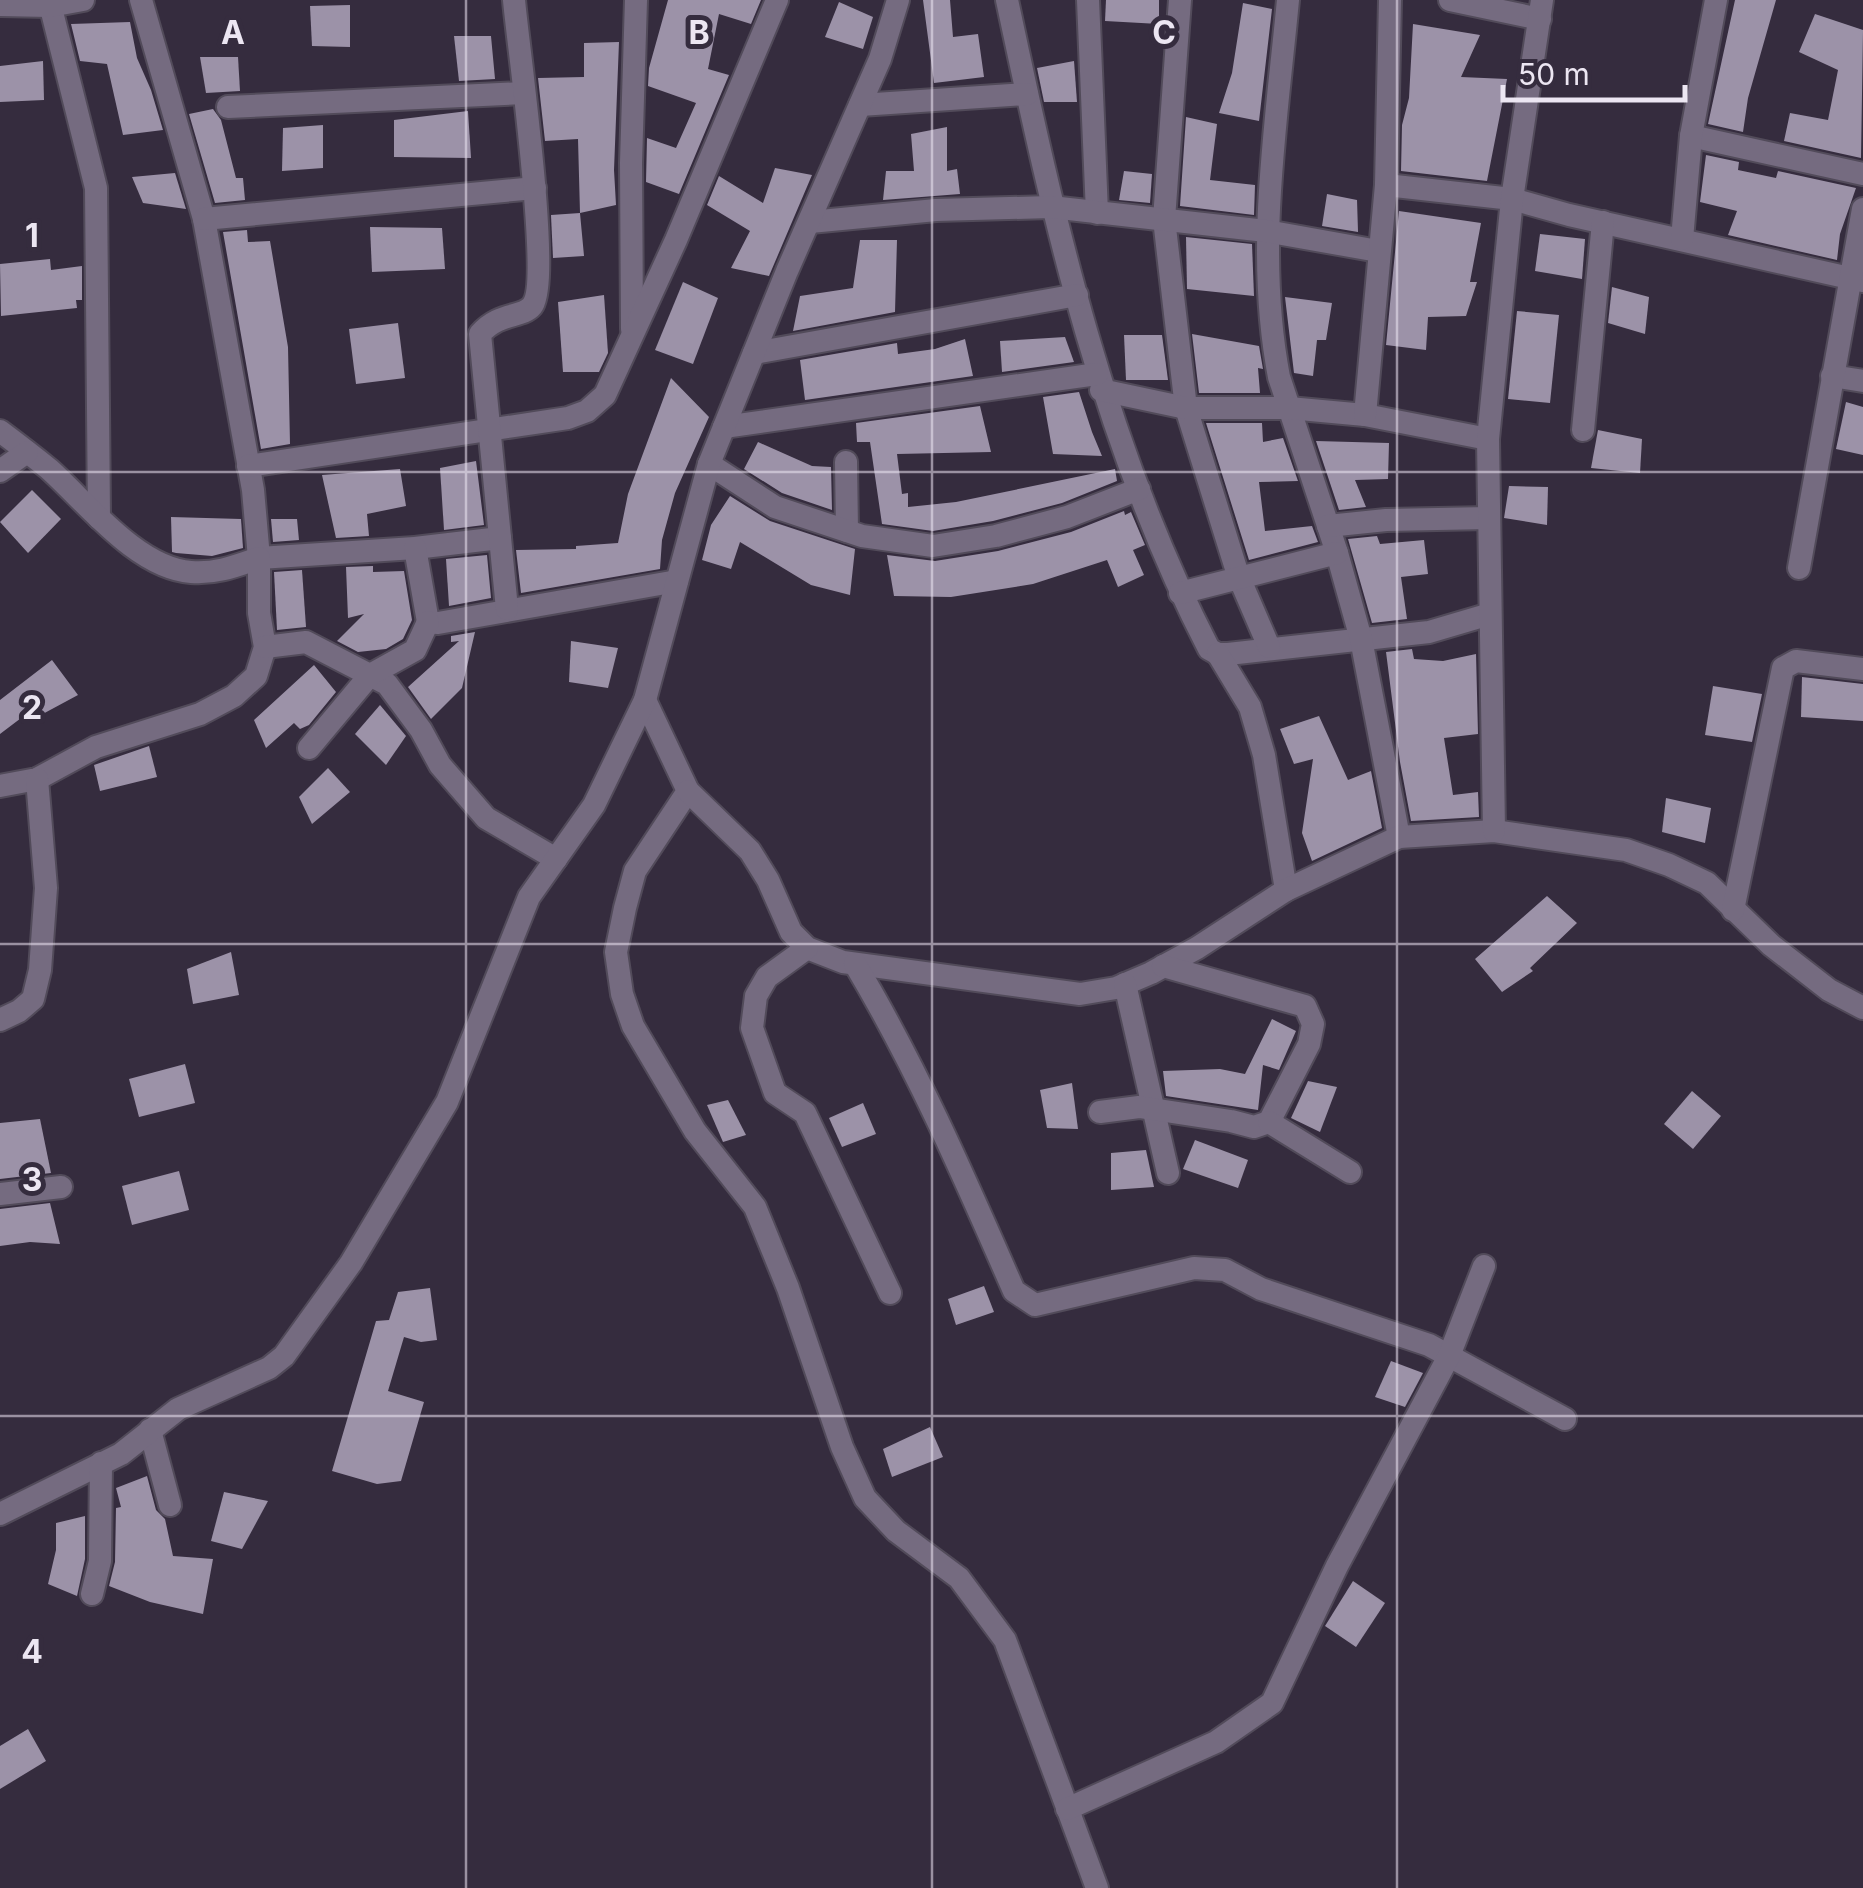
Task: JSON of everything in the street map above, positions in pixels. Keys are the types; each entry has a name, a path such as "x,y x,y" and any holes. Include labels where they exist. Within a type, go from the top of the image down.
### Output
{"street":[{"path":"0,5 83,0"},
{"path":"0,786 37,779 96,747 200,714 234,696 256,676 265,647 260,612 258,518 204,220 140,0"},
{"path":"507,610 480,334 490,322 528,310 536,302 539,282 535,188 514,0"},
{"path":"632,338 631,163 636,0"},
{"path":"248,466 568,418 587,411 605,396 777,0"},
{"path":"0,1514 120,1454 178,1409 269,1368 304,1331 352,1263 447,1102 529,897 594,805 646,700 710,464 880,59 898,0"},
{"path":"1008,0 1050,207 1099,382 1180,593 1209,649 1218,654 1250,707 1264,755 1286,890"},
{"path":"1088,0 1096,213"},
{"path":"1180,0 1164,220 1186,408 1238,576 1269,648"},
{"path":"1288,0 1266,231 1274,350 1361,639 1398,837"},
{"path":"1365,414 1386,185 1390,0"},
{"path":"1450,0 1541,10 1512,199 1488,438 1494,831"},
{"path":"1682,238 1691,136 1716,0"},
{"path":"50,3 96,188 100,518"},
{"path":"228,107 523,92"},
{"path":"860,105 1027,94"},
{"path":"1691,136 1863,174"},
{"path":"1386,185 1512,199 1856,279"},
{"path":"204,220 535,188"},
{"path":"810,222 936,210 1050,207 1266,231 1378,251"},
{"path":"1799,568 1832,376 1856,279 1863,208"},
{"path":"1583,430 1603,222"},
{"path":"754,353 1077,294"},
{"path":"1832,376 1863,381"},
{"path":"724,427 1099,382 1186,408 1289,408 1365,414 1488,438"},
{"path":"0,431 142,553 186,572 218,572 259,558 416,548 500,538"},
{"path":"0,471 27,452"},
{"path":"846,462 847,531"},
{"path":"710,464 776,507 847,531 933,546 996,536 1068,517 1140,489"},
{"path":"1328,526 1386,520 1489,518"},
{"path":"309,748 370,675 415,650 428,622 416,548"},
{"path":"1180,593 1337,554"},
{"path":"428,622 677,582"},
{"path":"1218,654 1428,632 1490,614"},
{"path":"265,647 306,642 387,684 440,766 486,818 556,859"},
{"path":"1733,910 1783,668 1796,660 1863,668"},
{"path":"646,700 688,792 750,852 768,880 791,932 807,948 855,964 1080,994 1125,984 1163,966 1286,890 1398,837 1494,831 1626,850 1669,864 1707,883 1818,982 1863,1008"},
{"path":"0,1020 33,999 40,970 46,888 37,779"},
{"path":"688,792 635,871 625,908 616,952 622,994 633,1026 696,1131 756,1207 842,1448 865,1498 896,1530 959,1578 1005,1640 1096,1888"},
{"path":"807,948 767,977 756,996 752,1028 775,1092 805,1113 890,1293"},
{"path":"855,964 888,1019 944,1132 1014,1290 1026,1300 1036,1305 1194,1268 1225,1270 1261,1288 1429,1345 1566,1419"},
{"path":"1100,1112 1138,1107 1254,1127 1270,1122 1309,1044 1314,1024 1305,1006 1163,966"},
{"path":"1125,984 1168,1173"},
{"path":"1270,1122 1350,1172"},
{"path":"0,1194 61,1186"},
{"path":"1067,1809 1216,1742 1272,1703 1336,1566 1449,1356 1484,1266"},
{"path":"150,1430 170,1505"},
{"path":"92,1594 100,1561 100,1464"}],"building":[{"path":"668,0 761,0 751,24 719,14 708,69 729,75 679,194 646,182 647,138 676,148 696,103 648,86 649,68"},
{"path":"923,0 950,0 953,37 978,34 984,77 934,83"},
{"path":"1106,0 1159,0 1159,24 1105,21"},
{"path":"1735,0 1776,0 1748,98 1743,132 1708,124"},
{"path":"839,2 873,17 863,49 825,37"},
{"path":"1243,3 1272,9 1259,121 1219,113 1232,73"},
{"path":"350,5 350,47 312,46 310,6"},
{"path":"1815,14 1863,30 1861,158 1784,141 1790,113 1828,120 1838,70 1799,52"},
{"path":"130,22 137,58 163,130 123,135 107,64 80,61 71,24"},
{"path":"1413,24 1480,35 1461,77 1507,79 1487,181 1401,171"},
{"path":"454,36 491,36 495,79 459,81"},
{"path":"619,42 616,205 580,213 578,139 545,141 538,78 584,77 584,43"},
{"path":"200,57 238,57 240,91 206,93"},
{"path":"43,61 44,100 0,102 0,66"},
{"path":"1074,61 1077,102 1044,102 1037,68"},
{"path":"213,109 221,120 236,178 243,178 245,200 215,203 189,114"},
{"path":"468,111 471,158 394,157 394,120"},
{"path":"1186,117 1217,124 1210,180 1255,185 1254,215 1180,206"},
{"path":"323,125 323,168 282,171 283,128"},
{"path":"947,127 947,171 957,169 960,194 883,200 886,171 914,171 911,134"},
{"path":"1706,155 1739,162 1738,170 1776,178 1778,171 1856,188 1840,234 1837,260 1728,235 1737,211 1700,202"},
{"path":"775,168 812,175 769,276 731,268 750,231 707,205 719,176 763,203"},
{"path":"1124,171 1152,174 1150,203 1119,200"},
{"path":"175,173 186,209 143,203 132,177"},
{"path":"1327,194 1357,200 1358,232 1322,226"},
{"path":"1399,211 1481,223 1470,282 1477,282 1466,316 1428,317 1426,350 1386,345"},
{"path":"580,213 584,256 553,258 551,215"},
{"path":"370,227 442,228 445,269 372,272"},
{"path":"247,230 248,242 270,241 288,347 290,444 261,449 223,232"},
{"path":"1540,234 1585,239 1582,279 1535,271"},
{"path":"1186,237 1252,244 1254,296 1187,289"},
{"path":"860,240 897,240 895,312 793,331 800,296 853,288"},
{"path":"50,259 51,270 82,266 82,300 76,300 77,308 1,316 0,264"},
{"path":"683,282 718,298 693,364 655,350"},
{"path":"1612,287 1649,297 1645,334 1608,323"},
{"path":"604,295 608,353 599,372 563,372 558,302"},
{"path":"1285,297 1332,303 1326,340 1317,340 1313,376 1294,373"},
{"path":"1517,311 1559,315 1550,403 1508,399"},
{"path":"398,323 405,378 356,384 349,329"},
{"path":"1192,334 1259,346 1263,369 1258,368 1260,393 1199,393"},
{"path":"1124,335 1162,335 1168,380 1126,380"},
{"path":"1065,337 1074,362 1002,372 1000,341"},
{"path":"965,339 973,376 805,400 800,360 897,343 898,354 935,349"},
{"path":"671,378 709,417 675,493 662,540 660,569 521,593 516,550 576,549 618,543 628,494"},
{"path":"1079,392 1102,456 1053,454 1043,397"},
{"path":"1846,402 1863,407 1863,455 1836,449"},
{"path":"980,406 991,452 897,454 902,494 908,493 908,507 956,502 1115,469 1117,481 1062,503 993,521 933,531 882,524 870,442 857,442 856,423"},
{"path":"1206,423 1262,423 1263,442 1283,438 1298,481 1259,482 1265,531 1312,526 1318,542 1249,560"},
{"path":"1598,430 1642,439 1640,473 1591,468"},
{"path":"1316,441 1389,443 1388,479 1355,480 1366,507 1339,510"},
{"path":"758,442 812,466 831,467 832,510 782,493 744,469"},
{"path":"476,461 484,525 444,530 440,468"},
{"path":"400,469 406,506 367,514 369,536 336,538 322,475"},
{"path":"1509,486 1548,487 1547,525 1504,518"},
{"path":"32,490 61,519 28,553 0,522"},
{"path":"730,496 770,521 855,549 850,595 811,585 740,542 731,569 702,560 711,525"},
{"path":"1124,511 1125,515 1131,512 1145,545 1133,550 1144,575 1118,587 1107,560 1033,584 951,597 894,596 887,555 935,561 998,551 1071,532"},
{"path":"171,517 241,519 243,548 212,556 172,552"},
{"path":"271,519 297,519 299,540 273,542"},
{"path":"1377,536 1380,544 1424,540 1428,574 1401,577 1407,619 1372,623 1348,539"},
{"path":"487,555 491,598 449,606 446,559"},
{"path":"373,566 373,572 404,571 412,620 403,639 386,649 358,652 337,641 364,614 348,618 346,567"},
{"path":"302,570 306,627 277,630 274,572"},
{"path":"475,632 462,688 431,719 408,687 459,641 451,642 451,636"},
{"path":"571,641 618,648 608,688 569,682"},
{"path":"1412,649 1414,659 1443,661 1476,654 1478,734 1444,738 1453,795 1478,792 1479,817 1411,821 1386,652"},
{"path":"52,660 78,695 39,716 33,709 0,734 0,700"},
{"path":"314,665 336,692 309,725 300,729 294,723 266,748 254,720"},
{"path":"1802,677 1863,684 1863,721 1801,717"},
{"path":"1713,686 1762,694 1752,742 1705,735"},
{"path":"380,705 406,736 386,765 355,734"},
{"path":"1319,716 1348,780 1371,771 1382,828 1312,861 1302,833 1313,759 1294,764 1280,729"},
{"path":"149,746 157,777 100,791 94,765"},
{"path":"328,768 350,792 312,824 299,797"},
{"path":"1666,798 1711,808 1705,843 1662,832"},
{"path":"1547,896 1577,923 1530,968 1533,971 1502,992 1475,959"},
{"path":"231,952 239,995 193,1004 187,969"},
{"path":"1272,1019 1296,1031 1279,1070 1263,1065 1258,1110 1166,1096 1163,1071 1220,1069 1245,1074"},
{"path":"185,1064 195,1103 139,1117 129,1079"},
{"path":"1308,1081 1337,1087 1320,1132 1291,1118"},
{"path":"1072,1083 1078,1129 1047,1128 1040,1090"},
{"path":"1692,1091 1721,1116 1693,1149 1664,1124"},
{"path":"728,1100 746,1135 723,1142 707,1105"},
{"path":"863,1103 876,1134 842,1147 829,1118"},
{"path":"40,1119 51,1173 0,1179 0,1123"},
{"path":"1195,1140 1248,1160 1238,1188 1183,1169"},
{"path":"1146,1150 1154,1187 1111,1190 1111,1153"},
{"path":"179,1171 189,1210 132,1225 122,1186"},
{"path":"50,1203 60,1244 0,1246 0,1209"},
{"path":"984,1286 994,1312 956,1325 948,1299"},
{"path":"430,1288 437,1340 421,1342 404,1337 388,1391 424,1402 401,1481 377,1484 332,1471 376,1321 389,1320 398,1292"},
{"path":"1391,1361 1423,1373 1405,1407 1375,1397"},
{"path":"930,1427 943,1457 892,1477 883,1449"},
{"path":"147,1476 156,1510 165,1519 173,1556 213,1559 203,1614 150,1602 109,1586 115,1562 116,1508 121,1507 116,1488"},
{"path":"224,1492 268,1501 242,1549 211,1541"},
{"path":"85,1516 85,1559 77,1596 48,1584 56,1550 56,1523"},
{"path":"1353,1581 1385,1603 1356,1647 1325,1626"},
{"path":"28,1729 46,1761 0,1789 0,1746"}]}
